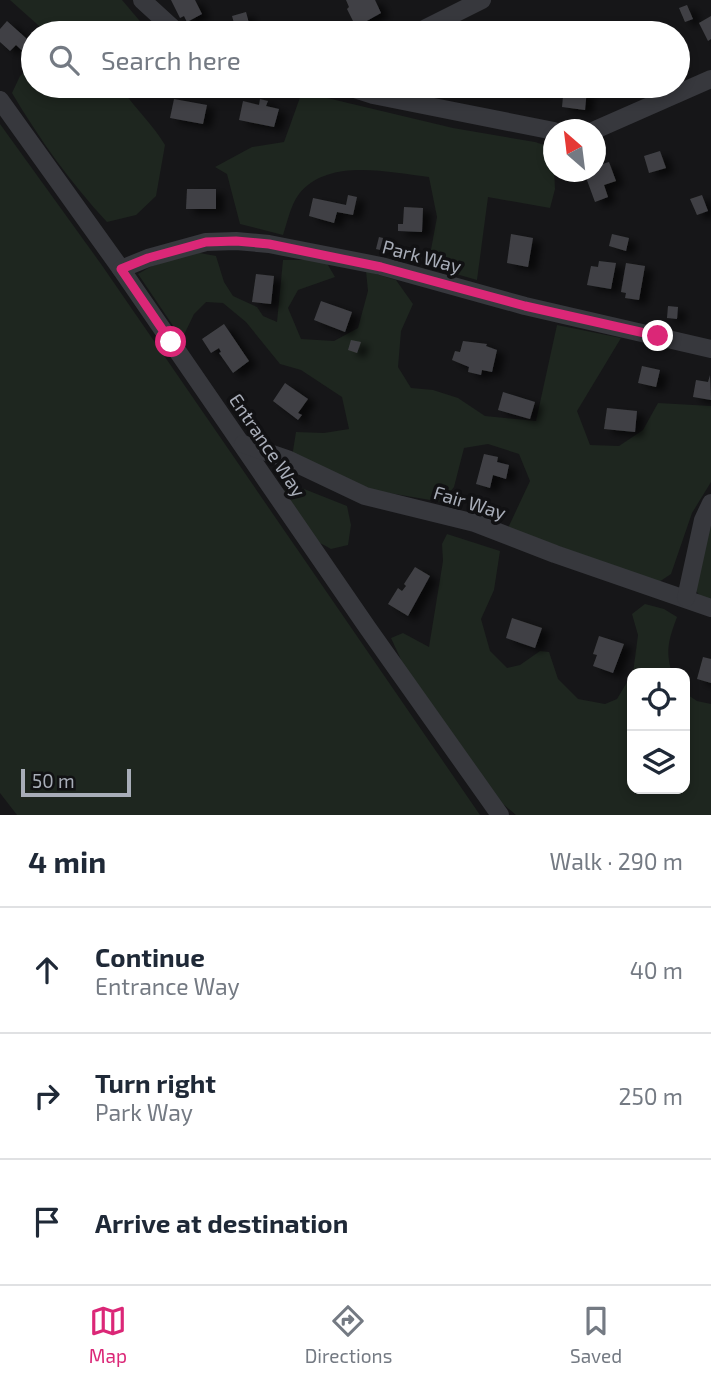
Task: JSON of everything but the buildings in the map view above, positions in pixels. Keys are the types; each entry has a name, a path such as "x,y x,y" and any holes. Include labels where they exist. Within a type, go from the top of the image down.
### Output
{"street":[{"path":"142,0 165,21"},
{"path":"440,21 482,0"},
{"path":"690,88 711,79"},
{"path":"388,98 543,129"},
{"path":"606,125 668,98"},
{"name":"Entrance Way","path":"0,100 243,444 497,813"},
{"name":"Park Way","path":"121,269 148,258 206,242 269,244 381,267 525,306 711,349"},
{"name":"Fair Way","path":"243,444 287,459 365,496 475,523 711,608"},
{"path":"686,598 703,520 711,503"}],"shaded area":[{"path":"10,0 122,0 140,21 34,21"},
{"path":"20,76 21,98 129,98 165,145 156,196 136,215 107,222 68,176 12,93"},
{"path":"300,98 327,98 453,128 543,145 543,182 555,182 555,189 550,208 488,197 477,280 428,266 437,217 429,177 361,170 326,175 312,182 296,198 283,235 240,224 227,174 215,167 252,147 284,142"},
{"path":"0,124 101,264 480,815 17,815 0,793"},
{"path":"194,252 216,256 224,282 233,296 257,307 263,316 277,322 283,260 325,260 335,277 298,290 288,308 301,339 334,341 358,328 368,291 366,271 396,280 413,304 401,331 398,367 411,388 433,390 458,398 485,416 536,421 557,325 621,338 577,411 590,445 619,446 643,430 658,403 711,406 711,482 692,513 671,574 659,582 508,528 530,481 519,454 488,444 464,448 454,487 442,502 377,491 292,457 296,432 324,433 349,429 342,397 301,370 280,364 246,322 223,303 206,302 194,314 182,339 138,274 150,267"},
{"path":"289,483 347,506 351,525 348,545 331,549 311,538 284,491"},
{"path":"711,514 711,603 705,601 695,590"},
{"path":"447,534 500,551 494,590 481,619 490,651 507,668 520,665 540,651 549,652 558,679 578,699 605,704 617,699 627,682 627,794 690,794 690,696 711,704 711,815 516,815 503,804 403,664 391,638 403,633 429,647 443,561 442,544"},
{"path":"645,604 664,609 677,617 669,645 671,668 634,668 638,635 632,614"}],"route":[{"path":"171,342 121,269 177,249 206,242 236,241 269,244 381,267 525,306 658,336"}]}
